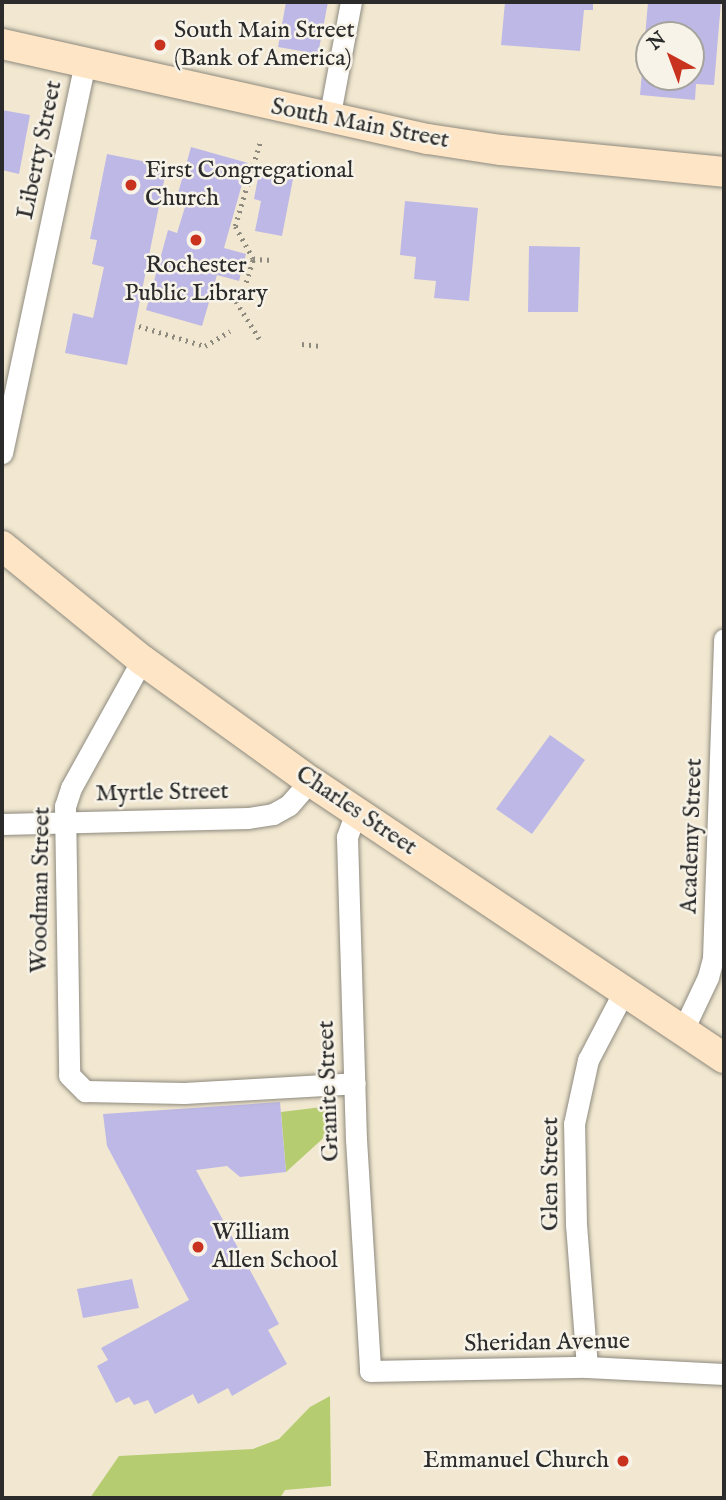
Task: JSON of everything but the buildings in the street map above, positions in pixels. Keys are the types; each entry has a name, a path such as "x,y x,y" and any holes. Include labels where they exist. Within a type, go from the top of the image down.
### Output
{"street":[{"path":"329,119 351,2"},
{"name":"South Main Street","path":"2,44 329,119 501,150 724,172"},
{"name":"Liberty Street","path":"2,453 85,63"},
{"name":"Charles Street","path":"2,546 142,660 310,781 724,1058"},
{"name":"Academy Street","path":"683,1030 713,958 724,639"},
{"name":"Woodman Street","path":"142,660 71,788 64,822 69,1076 85,1091 184,1093 355,1083"},
{"name":"Myrtle Street","path":"2,824 248,818 273,814 289,805 310,781"},
{"name":"Granite Street","path":"356,812 347,837 355,1083 370,1370"},
{"name":"Glen Street","path":"587,1367 576,1225 574,1124 588,1060 624,991"},
{"name":"Sheridan Avenue","path":"370,1370 587,1367 724,1374"}],"path":[{"path":"258,339 233,297 244,289 253,260 235,226 260,142"},
{"path":"253,260 273,260"},
{"path":"139,326 205,346 230,331"},
{"path":"302,344 320,346"}],"green space":[{"path":"330,1106 329,1133 286,1172 281,1112"},
{"path":"330,1396 331,1486 285,1490 280,1498 90,1498 119,1456 253,1449 279,1439 310,1407"}],"place":[{"name":"South Main Street (Bank of America)","path":"160,45"},
{"name":"First Congregational Church","path":"131,185"},
{"name":"Rochester Public Library","path":"196,240"},
{"name":"William Allen School","path":"198,1247"},
{"name":"Emmanuel Church","path":"623,1461"}]}
